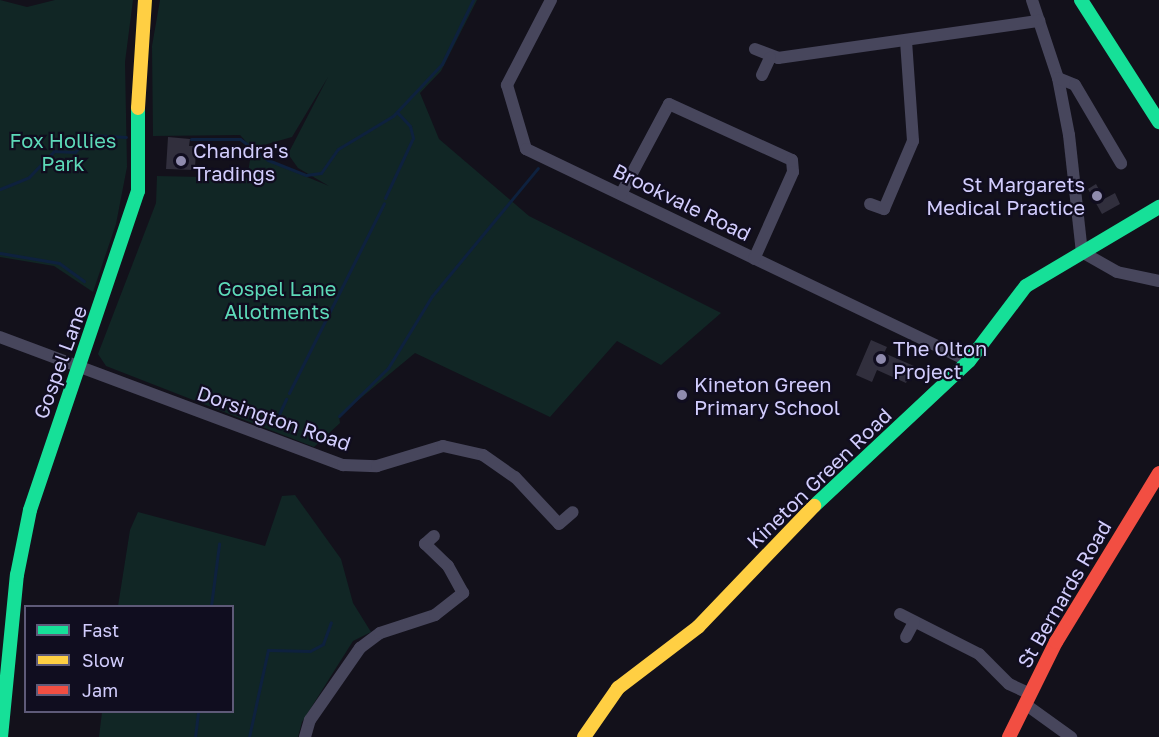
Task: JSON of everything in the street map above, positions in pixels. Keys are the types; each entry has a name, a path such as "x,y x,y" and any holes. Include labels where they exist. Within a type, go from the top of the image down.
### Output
{"main road":[{"name":"Gospel Lane","path":"1,737 17,575 30,510 78,362 124,241 138,191 138,82 145,0"},
{"path":"1081,0 1112,46 1159,104"},
{"path":"1112,46 1122,70 1159,122"},
{"name":"Kineton Green Road","path":"584,737 618,688 698,627 811,509 969,361 1026,286 1159,207"},
{"name":"St Bernards Road","path":"1009,737 1090,583 1159,473"}],"street":[{"name":"Brookvale Road","path":"551,0 508,76 519,138 526,149 969,361"},
{"path":"1032,0 1058,78 1082,252 1117,272 1159,281"},
{"path":"755,49 770,58 906,42 1039,21"},
{"path":"870,204 884,209 913,141 906,42"},
{"path":"762,75 770,58"},
{"path":"1058,78 1075,85 1121,163"},
{"path":"621,195 669,104 792,160 793,172 754,259"},
{"path":"0,337 78,362"},
{"name":"Dorsington Road","path":"78,362 89,372 343,465 377,466 443,446 483,455 515,477 559,524 573,512"},
{"path":"305,737 310,720 360,648 380,633 435,615 463,593 448,566 425,544 434,536"},
{"path":"900,614 980,654 1009,684 1071,737"},
{"path":"906,637 914,622"}],"green space":[{"name":"Fox Hollies Park","path":"0,0 27,7 55,0 133,0 125,62 127,167 116,224 93,292 54,266 0,257"},
{"name":"Gospel Lane Allotments","path":"160,0 477,0 441,71 420,93 439,139 529,216 721,313 661,365 617,341 550,417 415,353 339,416 340,423 314,447 106,366 98,354 156,203 157,176 247,178 252,148 240,135 153,136 152,46","holes":["328,77 288,154 298,168 329,186 268,161 253,148 292,137"]},
{"path":"295,495 341,559 353,603 371,632 353,641 302,722 298,737 99,737 102,713 234,713 234,605 118,605 130,530 138,512 265,546 282,496"}],"building":[{"path":"168,137 190,139 189,146 196,146 195,170 166,169"},
{"name":"St Margarets Medical Practice","path":"1096,184 1104,199 1115,193 1120,204 1102,214 1088,189"},
{"name":"The Olton Project","path":"871,340 887,347 884,353 914,366 906,383 877,370 872,382 856,375"}],"waterway":[{"path":"191,139 240,139 268,160 306,175 321,173 338,149 393,116 442,64 473,0"},
{"path":"385,198 413,138 410,126 397,112"},
{"path":"0,189 29,177 54,151 75,152 90,135 126,137"},
{"path":"339,416 388,368 432,296 538,168"},
{"path":"289,393 384,203"},
{"path":"0,253 59,263 84,281"},
{"path":"274,425 286,399"},
{"path":"211,605 219,544"},
{"path":"249,737 268,650 310,651 323,644 331,622"},
{"path":"195,737 198,713"}],"traffic: fast":[{"path":"1081,0 1159,122"},
{"path":"1,737 17,575 30,510 138,191 138,108"},
{"path":"814,506 969,361 1026,286 1159,207"}],"traffic: slow":[{"path":"138,108 145,0"},
{"path":"584,737 618,688 698,627 814,506"}],"traffic: jam":[{"path":"1009,737 1056,642 1159,473"}],"place":[{"name":"Chandra's Tradings","path":"181,161"},
{"name":"St Margarets Medical Practice","path":"1097,196"},
{"name":"The Olton Project","path":"881,359"},
{"name":"Kineton Green Primary School","path":"682,395"}]}
